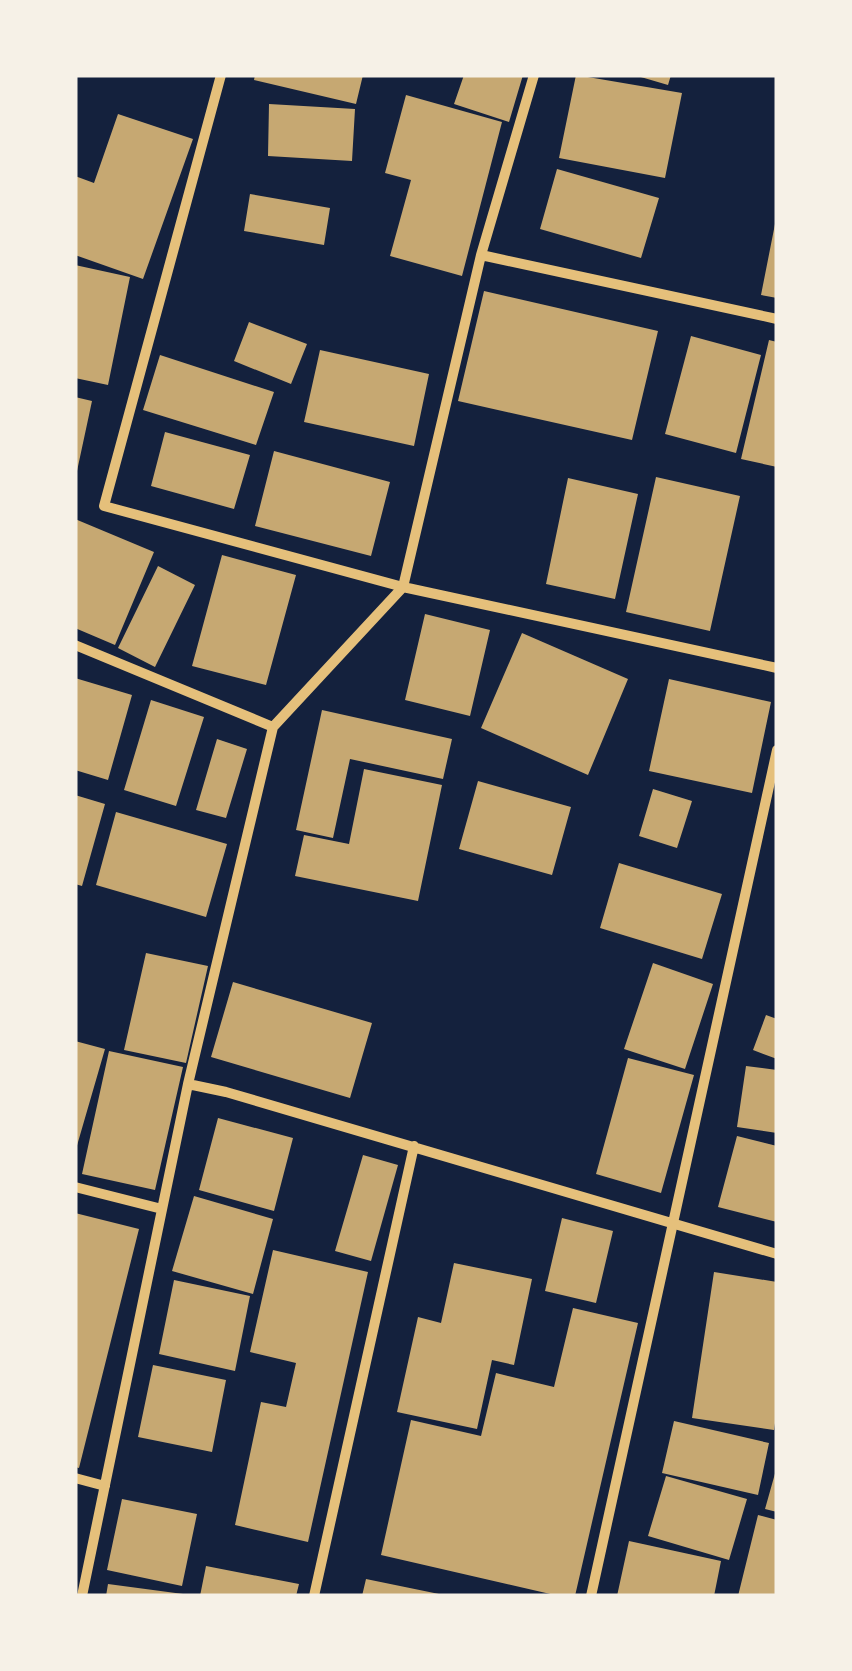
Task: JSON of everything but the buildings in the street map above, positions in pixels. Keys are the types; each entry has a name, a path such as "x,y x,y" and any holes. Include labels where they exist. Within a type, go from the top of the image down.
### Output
{"street":[{"path":"221,75 104,506 403,587 777,668"},
{"path":"82,1596 188,1084 273,727 403,587 482,255 534,75"},
{"path":"482,255 777,319"},
{"path":"75,645 273,727"},
{"path":"590,1596 777,750"},
{"path":"188,1084 414,1146 777,1254"},
{"path":"314,1596 414,1146"},
{"path":"75,1187 162,1209"},
{"path":"75,1478 105,1486"}]}
